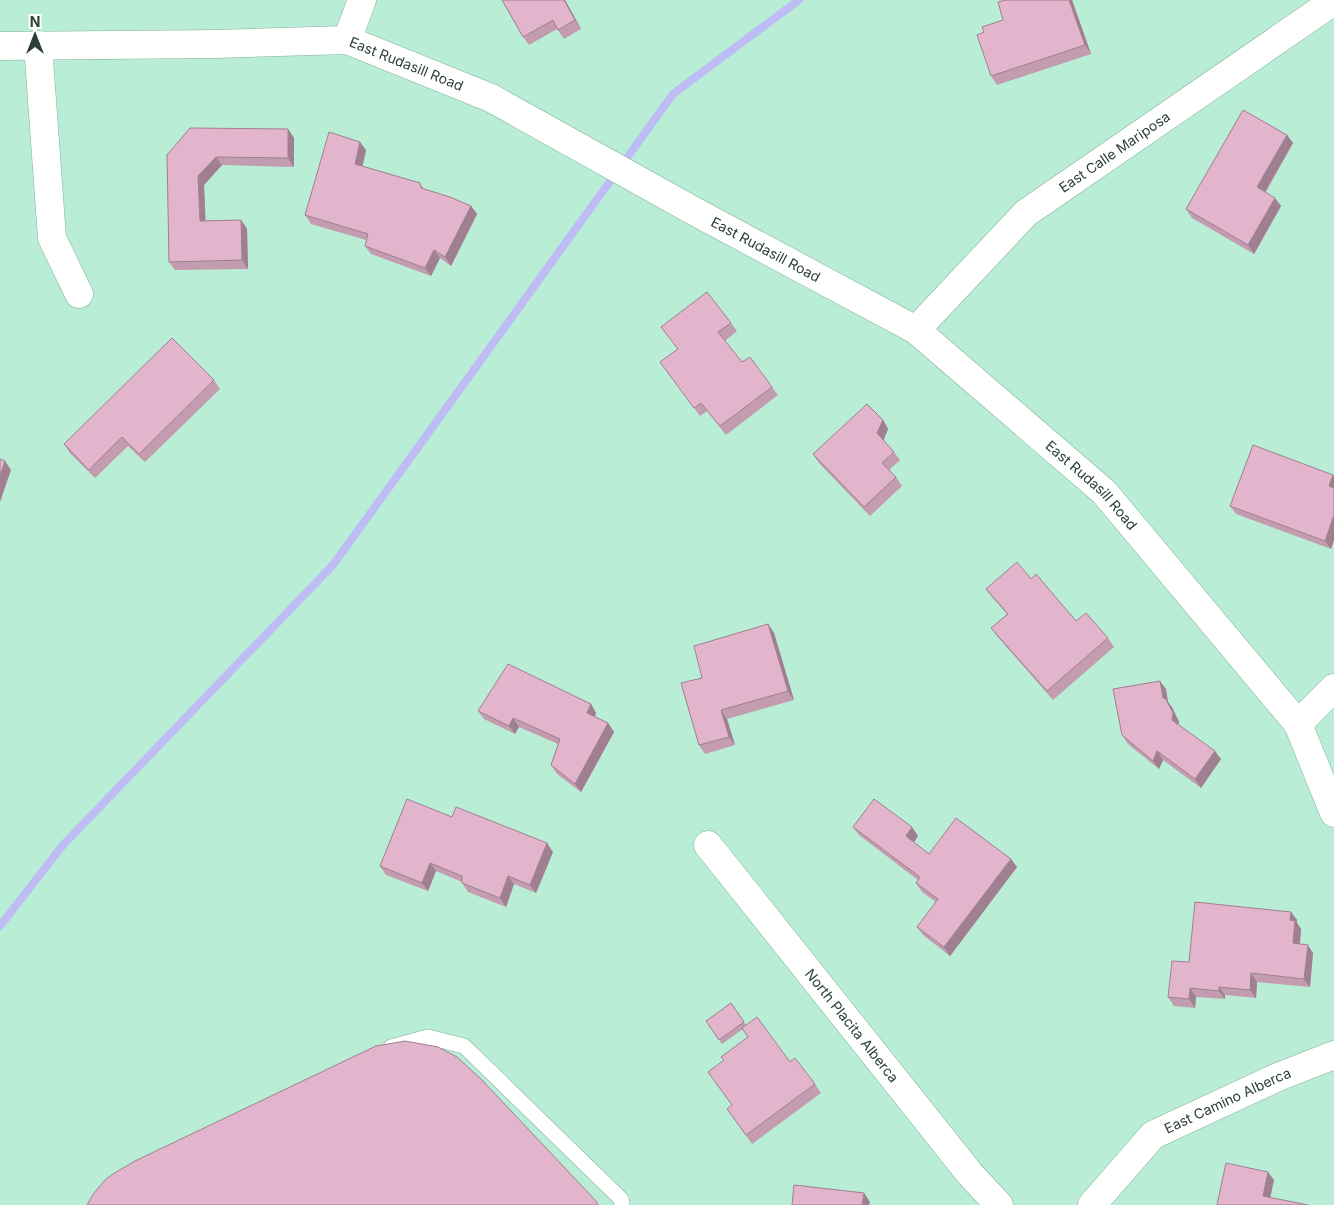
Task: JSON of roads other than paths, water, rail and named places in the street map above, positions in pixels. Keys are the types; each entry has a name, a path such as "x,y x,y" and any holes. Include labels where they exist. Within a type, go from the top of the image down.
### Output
{"street":[{"path":"347,40 362,0"},
{"name":"East Calle Mariposa","path":"916,330 1026,212 1334,1"},
{"name":"East Rudasill Road","path":"0,46 216,44 347,40 491,98 692,210 916,330 1104,492 1298,724 1334,813"},
{"path":"38,45 52,238 79,294"},
{"path":"1298,724 1334,688"},
{"name":"North Placita Alberca","path":"708,845 970,1174 999,1205"},
{"name":"East Camino Alberca","path":"1092,1205 1153,1135 1278,1077 1334,1055"}],"lane":[{"path":"378,1051 428,1037 464,1046 621,1199 622,1205"}],"waterway":[{"path":"0,926 63,845 333,565 673,94 799,0"}]}
